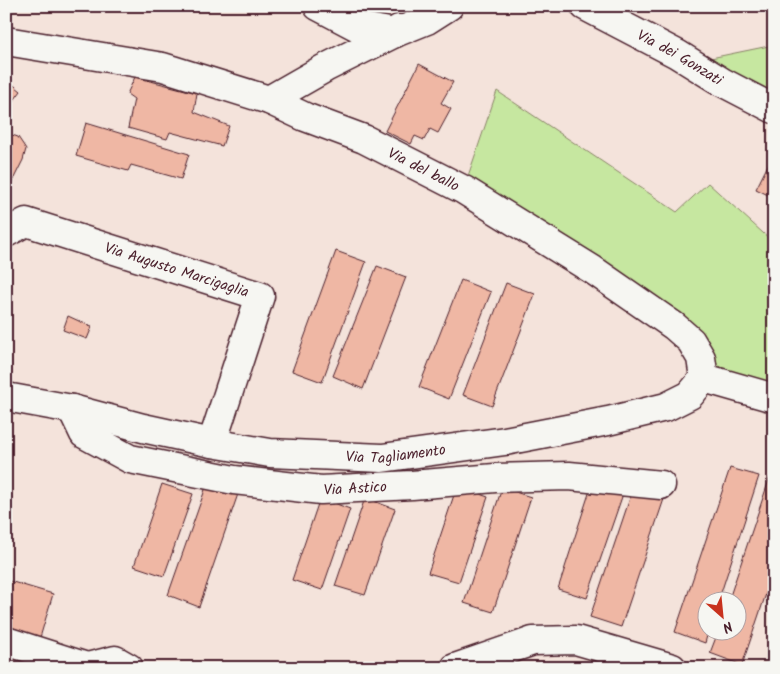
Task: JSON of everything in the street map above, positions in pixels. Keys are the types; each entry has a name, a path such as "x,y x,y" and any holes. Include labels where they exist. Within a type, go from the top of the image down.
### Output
{"street":[{"path":"318,6 356,26 395,33"},
{"path":"395,33 420,6"},
{"path":"269,100 395,33 427,20 449,6"},
{"name":"Via dei Gonzati","path":"585,6 677,54 722,82 774,109"},
{"name":"Via del ballo","path":"6,41 163,68 269,100 305,117 364,140 464,190 593,270 674,326 691,342 701,358 704,378"},
{"name":"Via Augusto Marcigaglia","path":"6,234 26,222 260,296 212,443"},
{"path":"704,378 774,398"},
{"name":"Via Tagliamento","path":"6,396 72,408 143,428 212,443 270,452 382,458 504,441 608,421 666,407 690,395 704,378"},
{"name":"Via Astico","path":"72,408 84,434 130,459 234,480 321,490 495,478 569,476 661,485"},
{"path":"6,640 86,667 115,660 129,668"},
{"path":"456,668 533,641 576,640 672,668"}],"green space":[{"path":"769,46 774,47 774,104 701,60"},
{"path":"497,91 677,212 708,183 774,243 774,392 711,374 699,344 466,182"}],"building":[{"path":"419,64 453,82 441,103 451,109 438,133 430,129 424,140 415,136 411,144 385,131"},
{"path":"135,77 197,93 194,112 229,126 222,146 170,132 167,139 128,128 134,99 127,94"},
{"path":"6,79 21,91 6,111"},
{"path":"86,123 189,154 181,179 131,165 128,171 76,156"},
{"path":"6,133 18,137 26,149 23,160 6,194"},
{"path":"774,153 774,198 756,189"},
{"path":"336,251 366,262 322,382 292,371"},
{"path":"377,266 406,277 363,389 333,376"},
{"path":"461,280 491,292 449,399 419,387"},
{"path":"506,283 535,294 492,406 463,395"},
{"path":"68,316 92,327 87,339 63,330"},
{"path":"730,468 759,476 721,592 698,592 698,640 675,632"},
{"path":"770,477 774,478 774,570 742,665 710,653 714,642 748,642 748,592 731,592"},
{"path":"593,481 624,491 587,598 558,589"},
{"path":"162,484 193,494 164,576 134,566"},
{"path":"207,484 238,494 199,607 168,595"},
{"path":"457,486 488,497 459,582 428,573"},
{"path":"634,486 665,496 621,627 590,617"},
{"path":"502,488 531,497 493,612 464,603"},
{"path":"320,498 350,509 322,590 292,580"},
{"path":"365,498 395,509 365,595 335,586"},
{"path":"6,580 53,594 39,641 6,632"}]}
